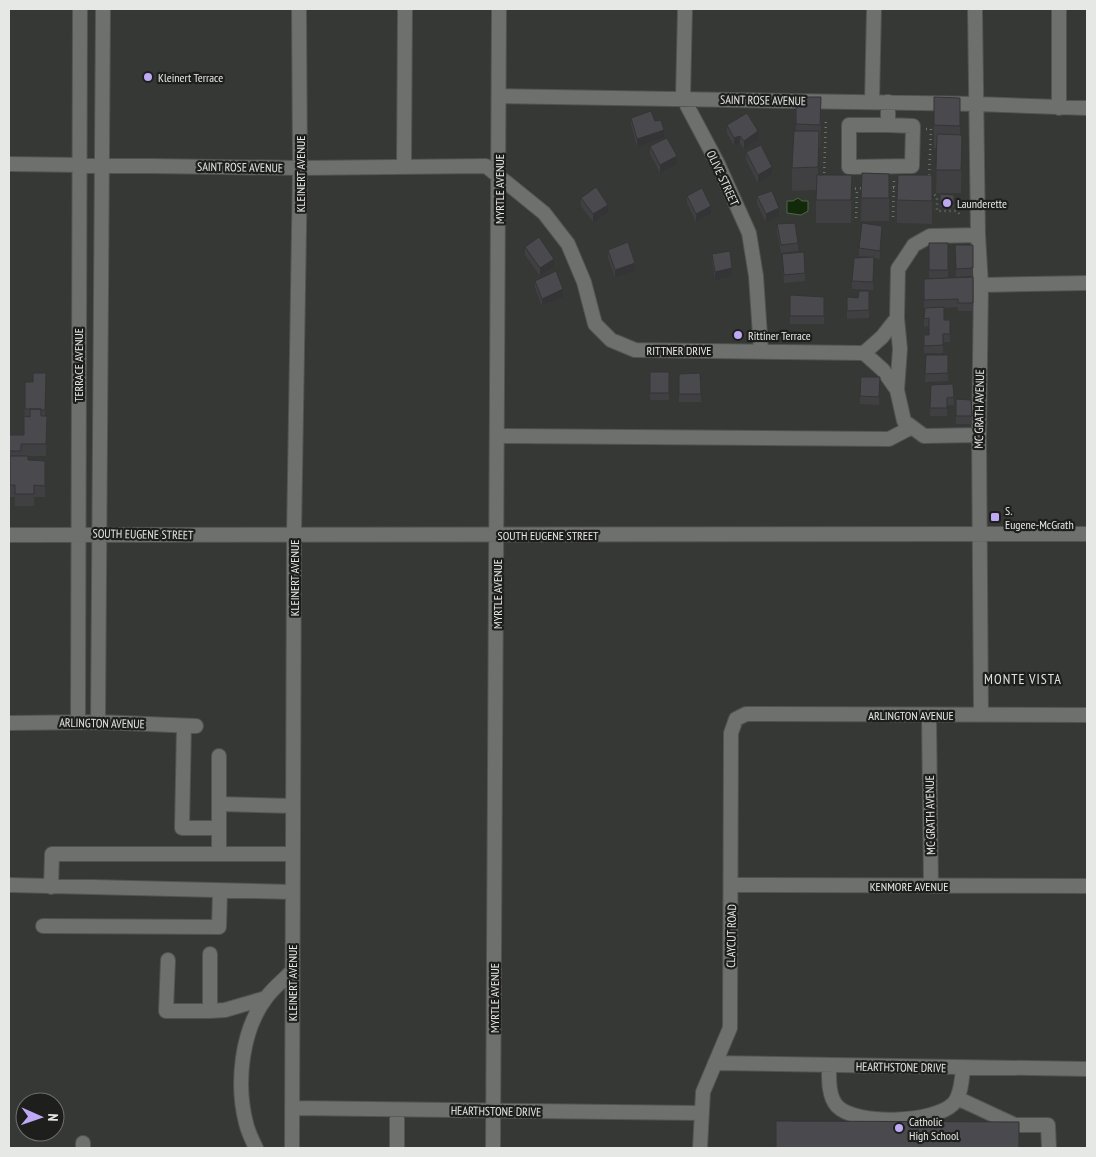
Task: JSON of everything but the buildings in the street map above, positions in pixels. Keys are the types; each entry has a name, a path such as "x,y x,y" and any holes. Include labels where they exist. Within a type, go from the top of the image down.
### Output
{"street":[{"name":"TERRACE AVENUE","path":"78,722 77,534 80,9"},
{"name":"TERRACE AVENUE","path":"98,722 103,9"},
{"name":"KLEINERT AVENUE","path":"292,1148 294,536 300,168 299,9"},
{"path":"404,167 405,9"},
{"name":"MYRTLE AVENUE","path":"493,1148 500,9"},
{"name":"OLIVE STREET","path":"684,9 683,98 718,164 749,233 756,276 761,350"},
{"path":"872,102 874,9"},
{"name":"MC GRATH AVENUE","path":"975,9 978,235 981,285 978,435 981,714"},
{"path":"1059,9 1059,108"},
{"name":"SAINT ROSE AVENUE","path":"499,96 888,102 1087,108"},
{"path":"888,102 888,125"},
{"path":"849,125 888,125 913,126 912,166 849,167 849,125"},
{"name":"SAINT ROSE AVENUE","path":"9,164 300,168 486,166 499,174"},
{"name":"RITTNER DRIVE","path":"499,174 544,213 568,244 584,282 595,324 611,340 635,350 761,350 864,353"},
{"path":"978,235 930,236 914,245 898,269 897,318 900,349 897,390 904,421 924,436 978,435"},
{"path":"981,285 1087,284"},
{"path":"897,318 882,337 864,353 883,370 897,390"},
{"path":"497,436 889,439 912,427"},
{"name":"SOUTH EUGENE STREET","path":"9,535 100,533 294,536 1087,534"},
{"name":"ARLINGTON AVENUE","path":"736,719 746,714 1087,714"},
{"name":"MC GRATH AVENUE","path":"929,715 931,886"},
{"name":"CLAYCUT ROAD","path":"700,1148 700,1113 703,1092 730,1028 732,886 731,732 736,719"},
{"name":"ARLINGTON AVENUE","path":"9,723 98,722 190,726 182,828 219,828"},
{"path":"219,756 219,854"},
{"path":"219,804 293,806"},
{"path":"51,887 52,854 292,854"},
{"path":"9,886 292,892"},
{"name":"KENMORE AVENUE","path":"732,886 1087,886"},
{"path":"43,926 219,927 220,891"},
{"path":"210,954 210,1011"},
{"path":"168,960 166,1011 225,1010 266,998"},
{"path":"256,1148 246,1125 242,1101 243,1058 254,1019 266,998 292,971"},
{"name":"HEARTHSTONE DRIVE","path":"714,1063 1087,1069"},
{"path":"830,1066 829,1084 836,1105 847,1114 869,1120 938,1114 954,1103 957,1098 963,1068"},
{"path":"957,1098 1015,1125 1048,1125 1048,1148"},
{"name":"HEARTHSTONE DRIVE","path":"293,1108 700,1113"},
{"path":"397,1110 397,1148"}],"path":[{"path":"824,180 826,118"},
{"path":"931,129 929,188 935,195 937,211 957,211 961,216"},
{"path":"930,153 939,153"},
{"path":"849,188 866,188"},
{"path":"856,218 857,188"},
{"path":"884,188 902,188"},
{"path":"893,217 894,188"},
{"path":"935,195 944,195"}],"shaded area":[{"path":"798,198 802,201 808,201 808,211 801,215 787,213 787,201 793,201"}],"place":[{"name":"Kleinert Terrace","path":"148,77"},
{"name":"Launderette","path":"947,203"},
{"name":"Rittiner Terrace","path":"738,335"},
{"name":"S. Eugene-McGrath","path":"995,517"},
{"name":"Catholic High School","path":"899,1128"}],"district":[{"name":"MONTE VISTA","path":"1023,679"}]}
